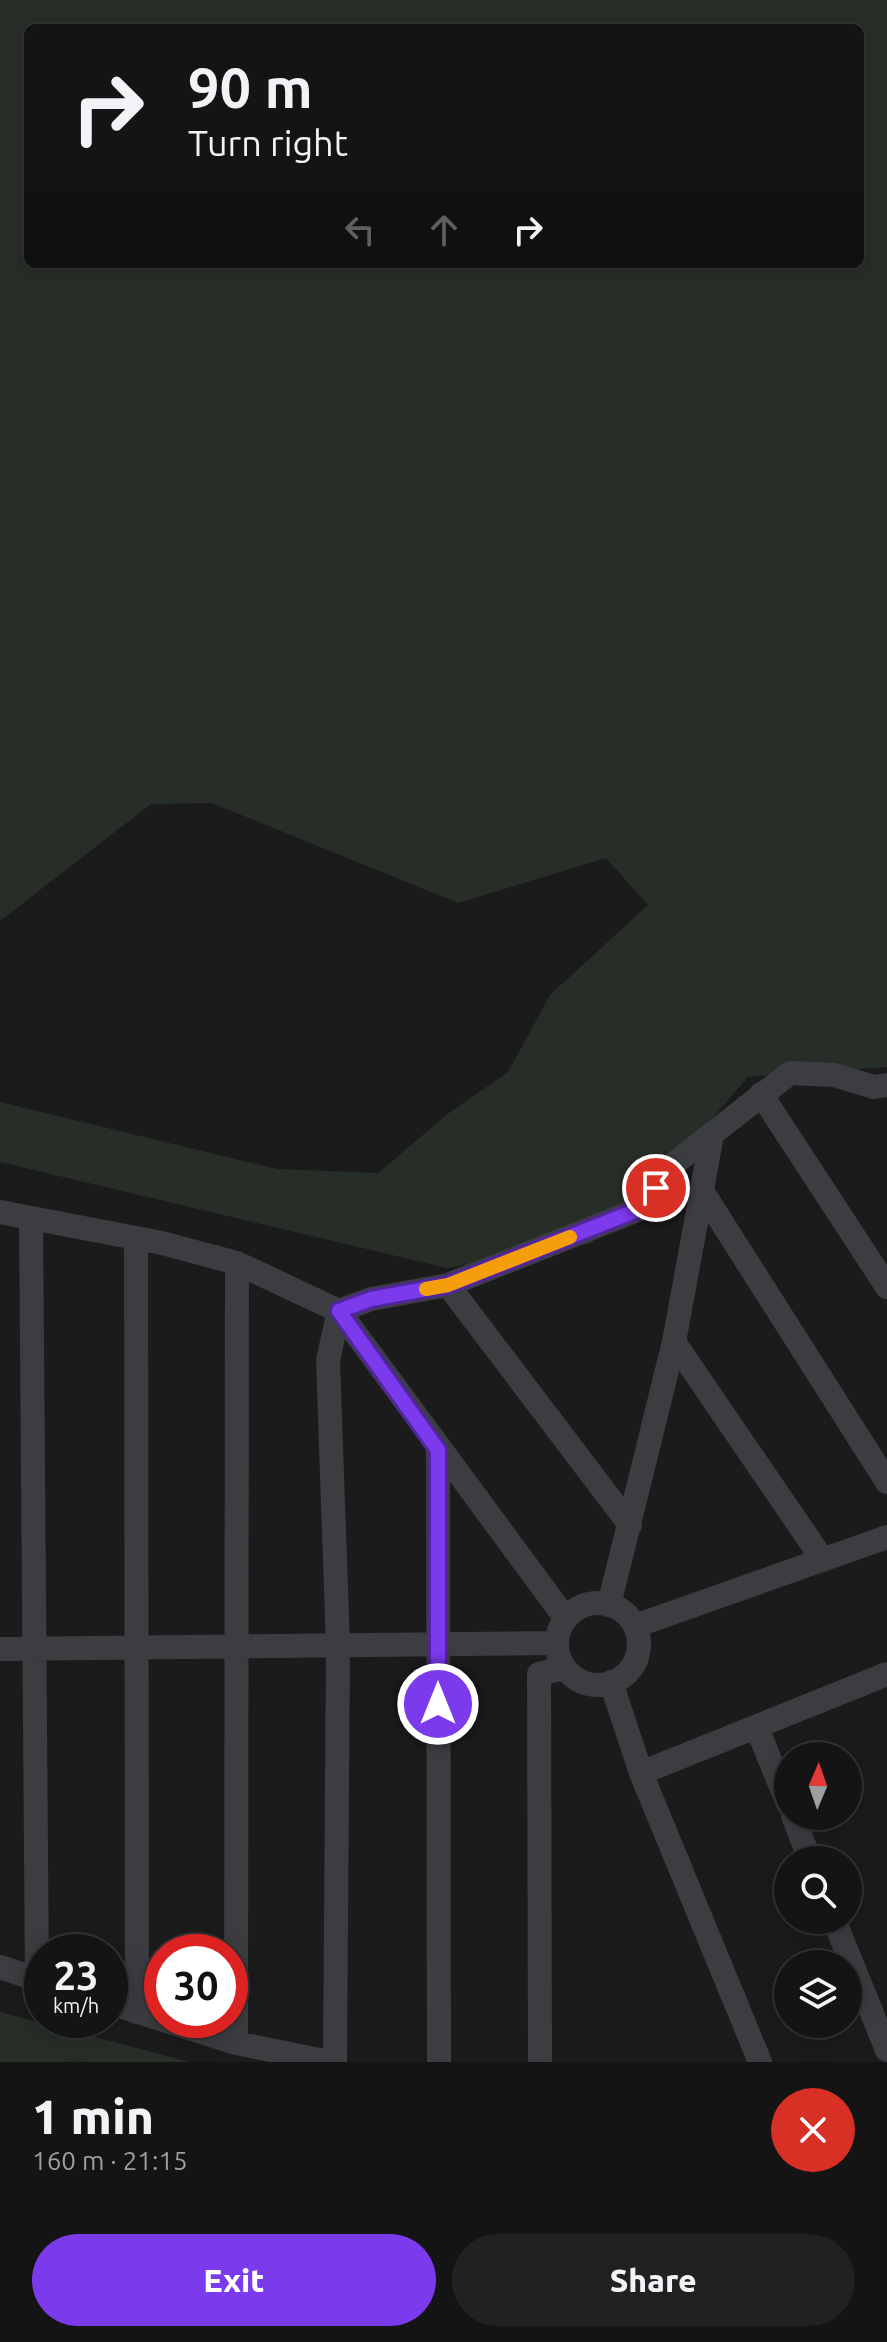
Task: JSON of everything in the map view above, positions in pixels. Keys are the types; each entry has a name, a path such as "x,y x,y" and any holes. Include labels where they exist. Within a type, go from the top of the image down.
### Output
{"street":[{"path":"339,1311 371,1299 448,1285 640,1209 671,1166 790,1073 834,1075 883,1093"},
{"path":"761,1094 887,1287"},
{"path":"609,1605 674,1342 712,1135"},
{"path":"702,1191 887,1482"},
{"path":"0,1212 237,1263 339,1311 438,1450 566,1619"},
{"path":"31,1218 38,1934"},
{"path":"136,1239 137,2012"},
{"path":"236,2043 237,1263"},
{"path":"448,1285 630,1525"},
{"path":"335,2062 338,1645 328,1360 339,1311"},
{"path":"674,1342 823,1560"},
{"path":"438,1450 439,2062"},
{"path":"635,1626 887,1537"},
{"path":"587,1605 609,1605 626,1615 635,1626 638,1653 632,1666 611,1682 585,1683 564,1668 557,1643 566,1619 587,1605"},
{"path":"0,1649 557,1643"},
{"path":"540,2062 539,1674 564,1668"},
{"path":"641,1773 887,1674"},
{"path":"611,1682 641,1773 760,2062"},
{"path":"757,1728 774,1770"},
{"path":"840,1934 887,2050"},
{"path":"0,1967 24,1975"},
{"path":"128,2009 236,2043 329,2062"}],"shaded area":[{"path":"0,0 887,0 887,1067 748,1077 671,1166 591,1243 447,1268 0,1162 0,1102 277,1169 378,1173 449,1113 508,1072 550,995 648,905 606,858 458,903 212,803 151,804 0,921"},
{"path":"0,2012 24,2018 24,2038 99,2038 190,2062 0,2062"}],"slow traffic":[{"path":"426,1289 448,1285 570,1237"}],"route":[{"path":"438,1704 438,1450 339,1311 371,1299 448,1285 640,1209 656,1188"}]}
